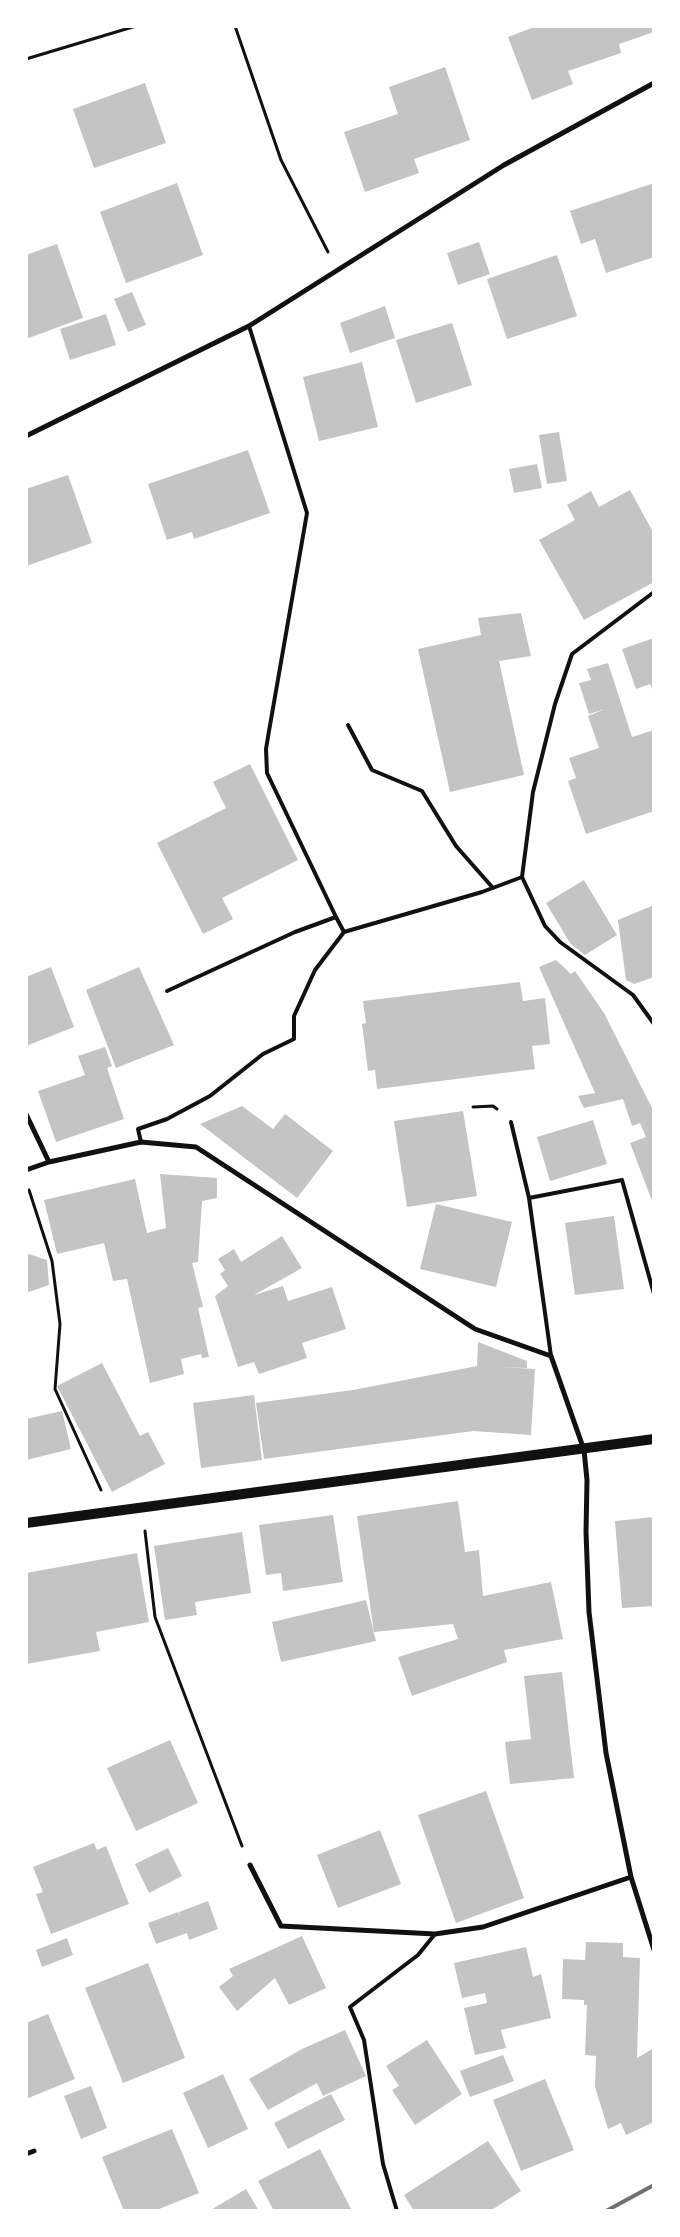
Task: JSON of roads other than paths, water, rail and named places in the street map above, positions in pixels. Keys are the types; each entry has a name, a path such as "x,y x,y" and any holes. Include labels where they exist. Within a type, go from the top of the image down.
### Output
{"main road":[{"path":"26,1523 584,1450 654,1439"}],"street":[{"path":"26,436 249,326 504,165 654,83"},
{"path":"26,1114 49,1162"},
{"path":"26,1170 49,1162 141,1142 196,1147 475,1329 551,1356 584,1450 587,1480 586,1571 590,1622 606,1753 631,1877 654,1950"},
{"path":"250,1865 281,1926 436,1934 483,1927 631,1877"},
{"path":"26,2154 34,2151"}],"lane":[{"path":"249,326 307,513 266,749 267,773 344,932"},
{"path":"654,592 572,654 555,704 533,792 522,877 545,926 560,942 633,995 654,1024"},
{"path":"348,725 372,770 422,791 456,846 493,888"},
{"path":"141,1142 138,1129 167,1119 210,1096 263,1054 294,1040 294,1016 315,970 344,932 493,888 522,877"},
{"path":"167,991 295,932 336,917"},
{"path":"511,1122 528,1198 551,1356"},
{"path":"528,1198 622,1180 654,1294"},
{"path":"397,2211 383,2164 364,2040 350,2007 418,1955 436,1934"}],"railway":[{"path":"606,2211 654,2185"}]}
